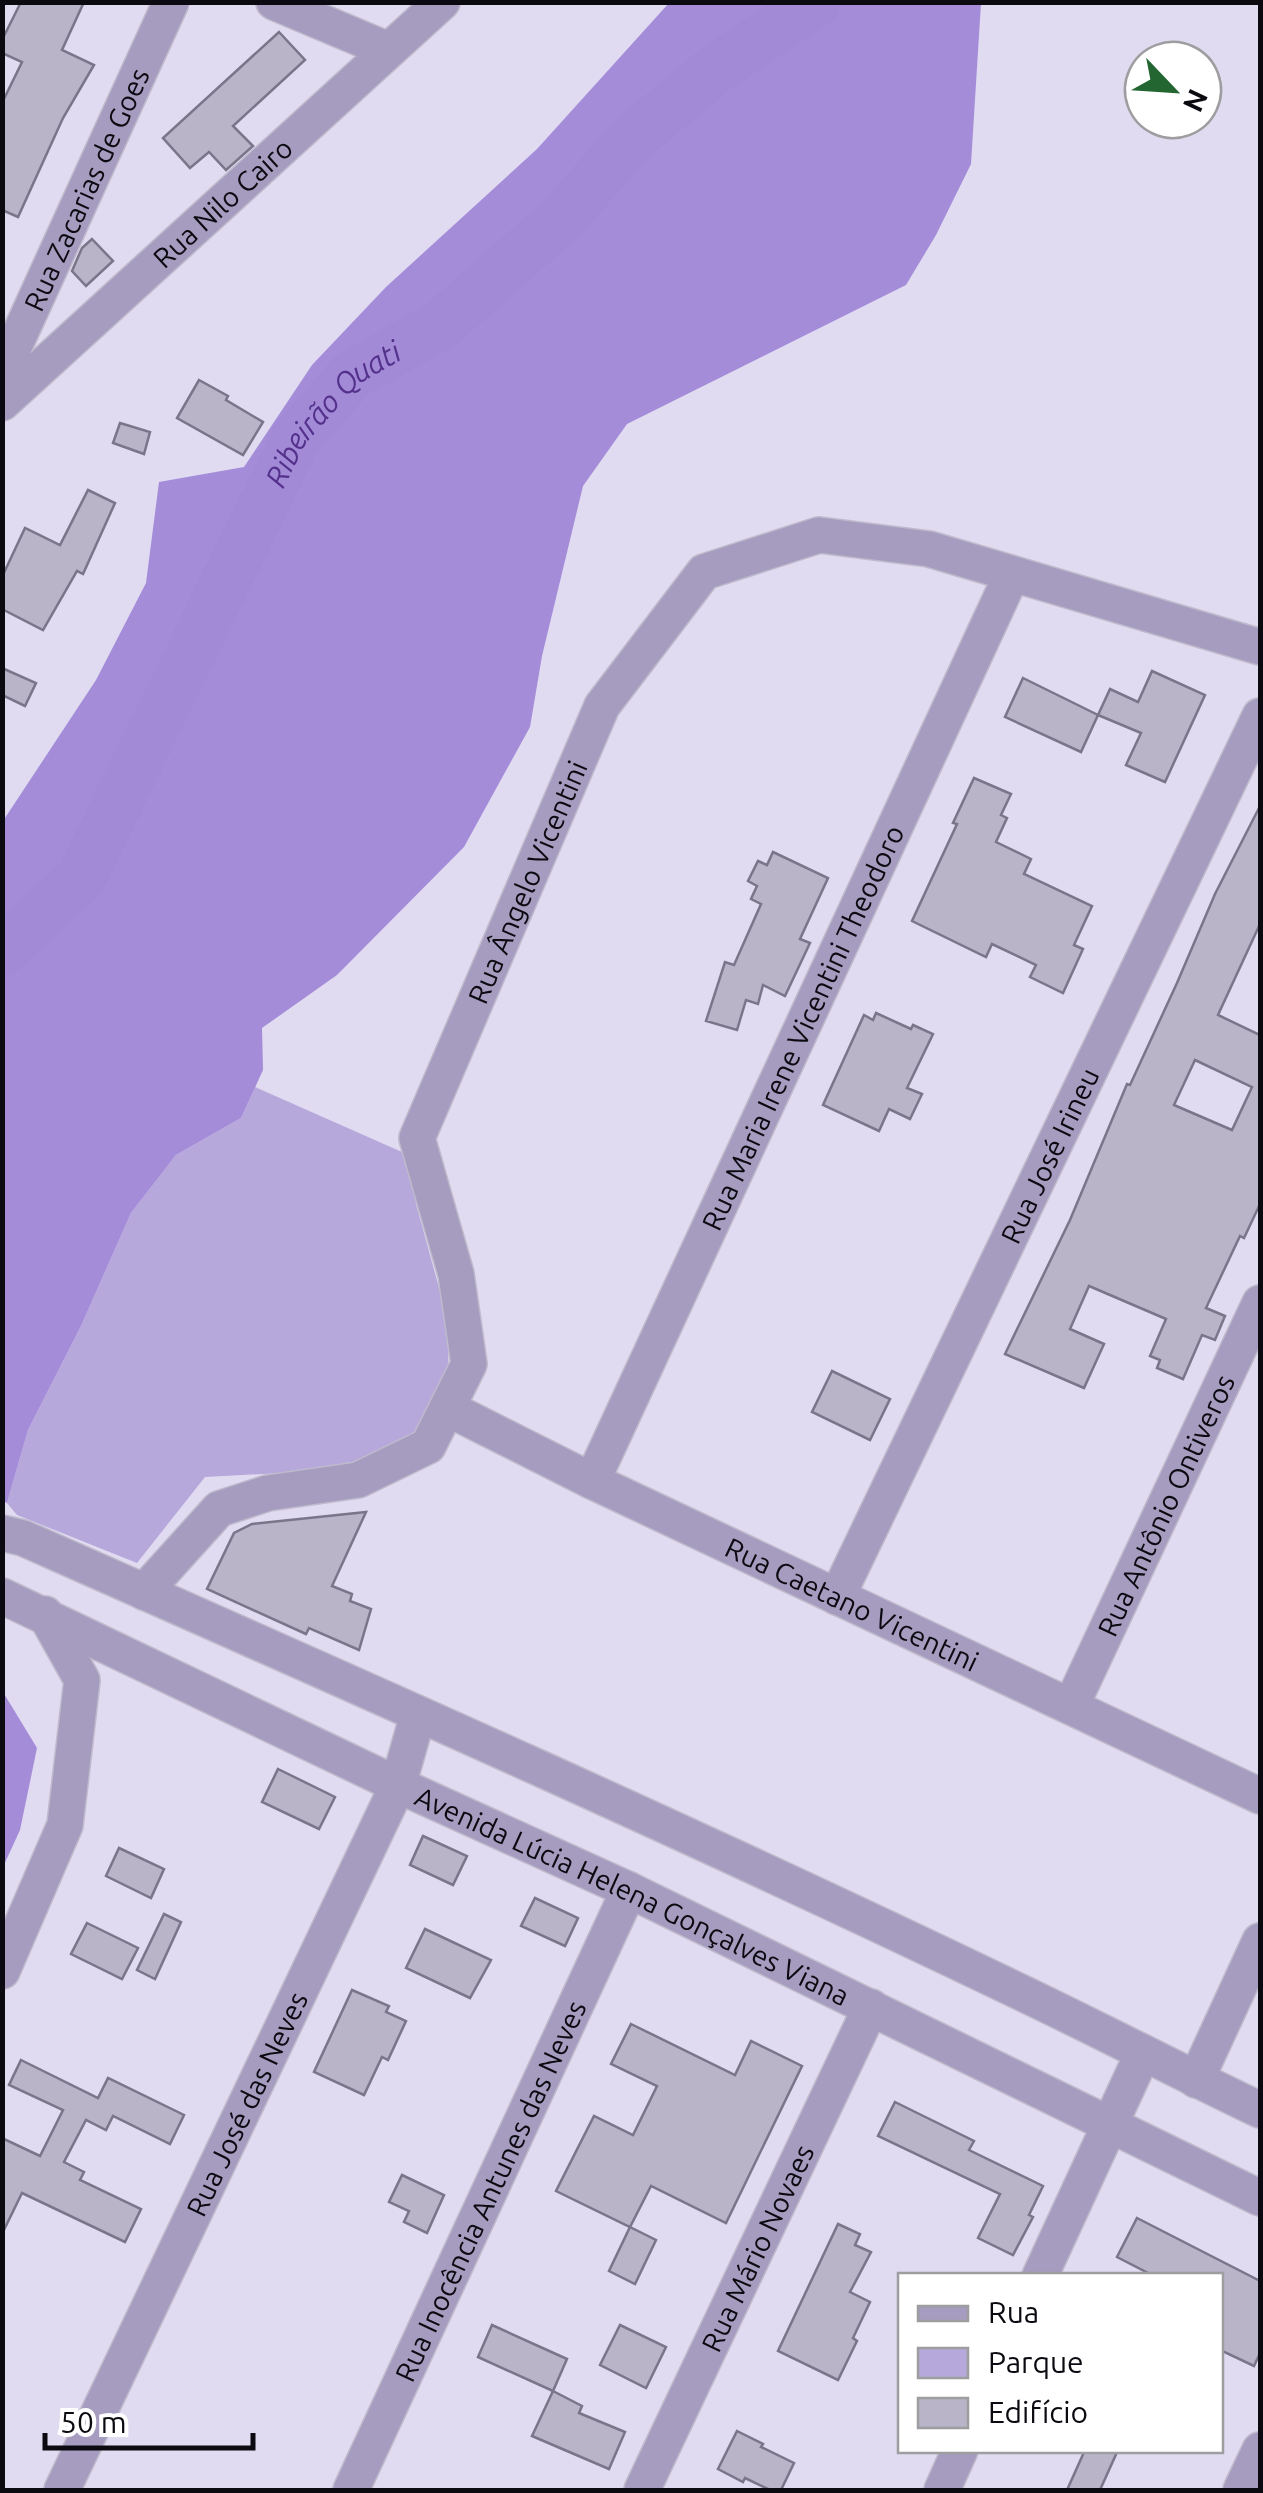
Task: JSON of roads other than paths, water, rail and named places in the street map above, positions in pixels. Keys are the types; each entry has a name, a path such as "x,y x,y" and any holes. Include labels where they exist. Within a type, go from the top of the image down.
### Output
{"street":[{"name":"Rua Zacarias de Goes","path":"2,373 171,2"},
{"path":"274,2 388,50"},
{"name":"Rua Nilo Cairo","path":"2,403 435,6"},
{"name":"Rua Ângelo Vicentini","path":"144,1592 219,1509 268,1493 358,1480 428,1446 469,1364 456,1274 417,1138 602,706 704,572 820,535 929,549 1260,647"},
{"name":"Rua Maria Irene Vicentini Theodoro","path":"592,1482 1012,574"},
{"name":"Rua José Irineu","path":"837,1596 1260,716"},
{"name":"Rua Antônio Ontiveros","path":"1071,1706 1260,1303"},
{"name":"Rua Caetano Vicentini","path":"447,1408 592,1482 1260,1796"},
{"path":"2,1532 418,1715 966,1966 1260,2110"},
{"name":"Avenida Lúcia Helena Gonçalves Viana","path":"2,1596 398,1786 629,1890 1260,2198"},
{"path":"2,1971 66,1825 82,1680 45,1614"},
{"name":"Rua José das Neves","path":"62,2490 398,1786 418,1715"},
{"name":"Rua Inocência Antunes das Neves","path":"351,2490 629,1890"},
{"path":"1196,2080 1260,1941"},
{"name":"Rua Mário Novaes","path":"642,2490 871,2007"},
{"path":"1041,2273 1143,2054"},
{"path":"1241,2490 1260,2450"},
{"path":"942,2490 959,2453"}],"waterway":[{"name":"Ribeirão Quati","path":"2,951 81,878 296,438 352,375 442,324 560,220 635,136 717,68 816,2"}]}
